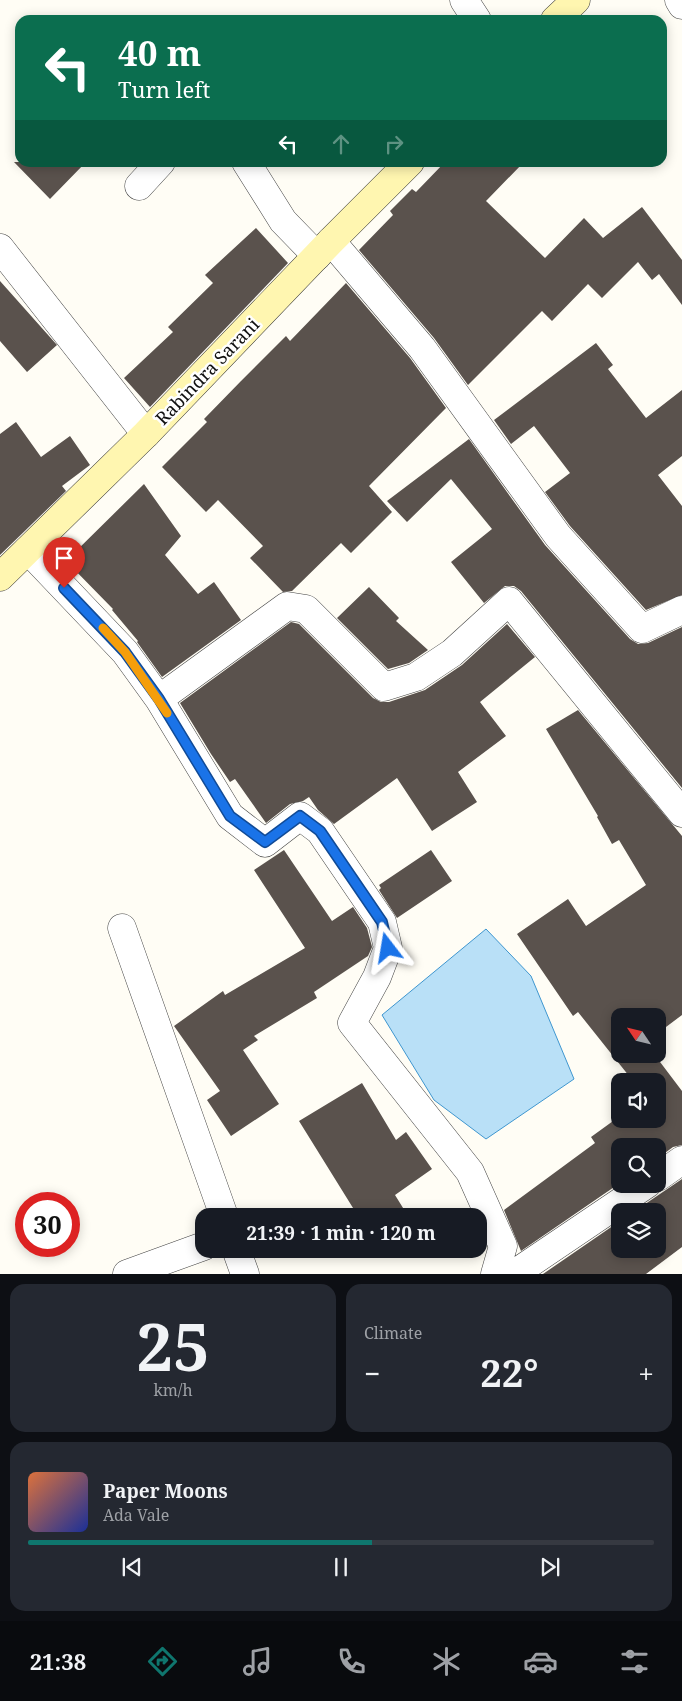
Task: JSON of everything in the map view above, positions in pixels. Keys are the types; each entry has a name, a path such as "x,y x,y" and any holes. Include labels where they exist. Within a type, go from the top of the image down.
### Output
{"street":[{"path":"464,0 474,15"},
{"path":"560,15 576,0"},
{"path":"679,0 682,4"},
{"path":"140,186 157,167"},
{"path":"249,167 283,221 324,248 422,348 558,536 642,629 682,610"},
{"name":"Rabindra Sarani","path":"0,577 146,434 324,248 405,167"},
{"path":"0,248 146,434"},
{"path":"28,550 125,652 159,699 230,816 265,842 300,816 320,831 382,922 388,948 377,977 352,1023 470,1172 502,1246 495,1274"},
{"path":"159,699 287,606 306,610 384,687 416,677 452,653 509,601 682,813"},
{"path":"122,928 221,1208"},
{"path":"666,1171 682,1160"},
{"path":"514,1274 634,1193"},
{"path":"127,1274 195,1249"},
{"path":"239,1258 245,1274"}],"water":[{"path":"486,929 531,976 574,1079 486,1139 434,1100 382,1015"}],"building":[{"path":"19,167 81,167 50,199"},
{"path":"440,167 519,167 486,201 545,258 584,218 603,238 642,207 682,260 682,305 659,274 652,280 638,262 602,298 588,284 552,321 542,311 468,385 434,338 359,250 393,215 390,211 412,189 416,192"},
{"path":"256,228 288,263 150,407 124,378 173,332 168,327 213,283 205,275"},
{"path":"0,281 57,345 27,372 0,341"},
{"path":"346,283 410,358 446,408 369,486 392,512 351,553 341,543 292,591 283,592 250,558 263,546 218,500 206,512 162,467 207,422 204,419 286,336 290,341"},
{"path":"596,343 613,365 608,369 646,418 682,390 682,456 658,475 682,506 682,595 646,610 570,526 545,492 570,473 534,426 511,444 494,420"},
{"path":"16,422 41,457 70,436 90,465 62,486 66,491 0,555 0,434"},
{"path":"469,439 545,545 630,639 638,644 648,643 682,627 682,788 521,591 514,586 505,586 484,603 451,562 492,529 451,479 407,522 387,501"},
{"path":"144,484 181,536 165,555 198,594 214,582 241,620 162,677 138,641 113,609 66,561"},
{"path":"369,587 399,618 396,621 428,650 409,663 388,669 337,618"},
{"path":"291,622 299,624 373,698 381,702 389,702 425,690 462,665 507,624 535,657 480,702 506,736 458,772 477,802 432,831 397,778 334,824 318,810 309,797 303,801 290,804 266,823 235,779 230,782 180,703"},
{"path":"578,710 682,836 682,1015 666,1027 666,1008 611,1008 611,1053 578,1012 573,1016 517,934 568,899 586,926 646,885 619,840 612,844 598,816 546,729"},
{"path":"284,850 332,921 353,907 367,928 372,947 368,956 314,992 317,998 254,1036 258,1040 243,1050 279,1104 231,1136 207,1100 220,1091 174,1026 223,991 225,995 305,948 254,870"},
{"path":"431,850 452,881 397,918 379,890 381,888 379,885"},
{"path":"619,1063 661,1063 682,1091 682,1145 673,1147 666,1152 666,1138 611,1138 611,1189 521,1251 504,1210 595,1143 591,1137 611,1123 611,1128 666,1128 666,1073 627,1073"},
{"path":"362,1083 396,1140 406,1132 432,1169 395,1195 403,1208 353,1208 299,1121"},
{"path":"682,1179 682,1247 646,1274 543,1274 611,1227 611,1258 666,1258 666,1203 647,1203 661,1193 666,1193 666,1190"}],"slow traffic":[{"path":"103,628 125,652 167,713"}],"route":[{"path":"64,588 125,652 159,699 230,816 265,842 300,816 320,831 382,922 388,948"}]}
